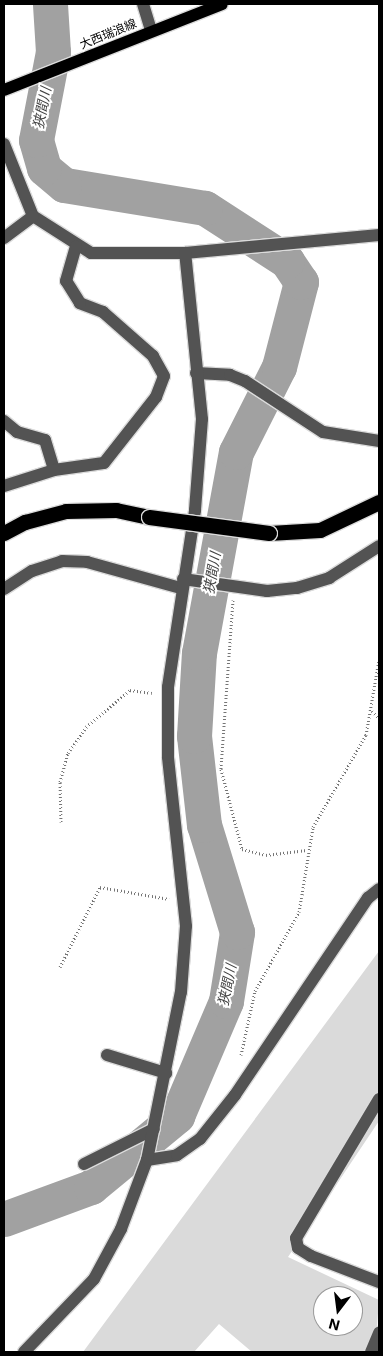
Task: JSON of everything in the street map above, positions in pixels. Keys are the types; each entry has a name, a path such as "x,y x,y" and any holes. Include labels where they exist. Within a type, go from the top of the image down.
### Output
{"highway":[{"path":"4,533 24,522 66,511 116,510 149,517 269,533 320,530 379,502"}],"main road":[{"name":"大西瑞浪線","path":"4,90 222,4"}],"street":[{"path":"143,4 151,31"},
{"path":"4,144 33,216 76,246 108,256 308,243 379,234"},
{"path":"4,238 33,216"},
{"path":"4,486 54,470 104,463 156,397 164,376 154,356 103,312 80,304 66,281 76,246"},
{"path":"24,1352 94,1279 121,1229 147,1160 181,992 183,901 168,757 168,695 182,583 196,510 202,418 185,252"},
{"path":"196,373 230,375 244,381 323,432 379,441"},
{"path":"4,420 17,432 45,440 54,470"},
{"path":"4,589 32,571 62,561 88,562 182,583 235,585 267,591 297,588 329,578 379,546"},
{"path":"147,1160 177,1155 200,1138 235,1095 368,898 379,889"},
{"path":"108,1055 166,1073"},
{"path":"379,1099 296,1238 298,1248 311,1256 379,1282"},
{"path":"84,1164 154,1128"},
{"path":"371,1352 379,1332"}],"path":[{"path":"235,585 223,688 224,788 242,849 266,854 307,850"},
{"path":"238,1066 255,992 299,912 307,850 322,804 359,753 372,710 371,689 379,660"},
{"path":"61,822 60,782 68,753 86,727 130,690 168,695"},
{"path":"372,710 379,718"},
{"path":"60,967 100,887 183,901"}],"shaded area":[{"path":"379,951 379,1121 288,1257 349,1286 313,1286 313,1336 363,1336 363,1292 379,1300 375,1352 252,1352 219,1324 194,1352 83,1352"}],"waterway":[{"name":"狭間川","path":"4,1219 91,1187 177,1116 226,1001 237,932 204,825 194,736 199,653 236,452 279,367 301,282 287,261 205,208 64,185 44,168 36,140 53,52 50,4"}]}
